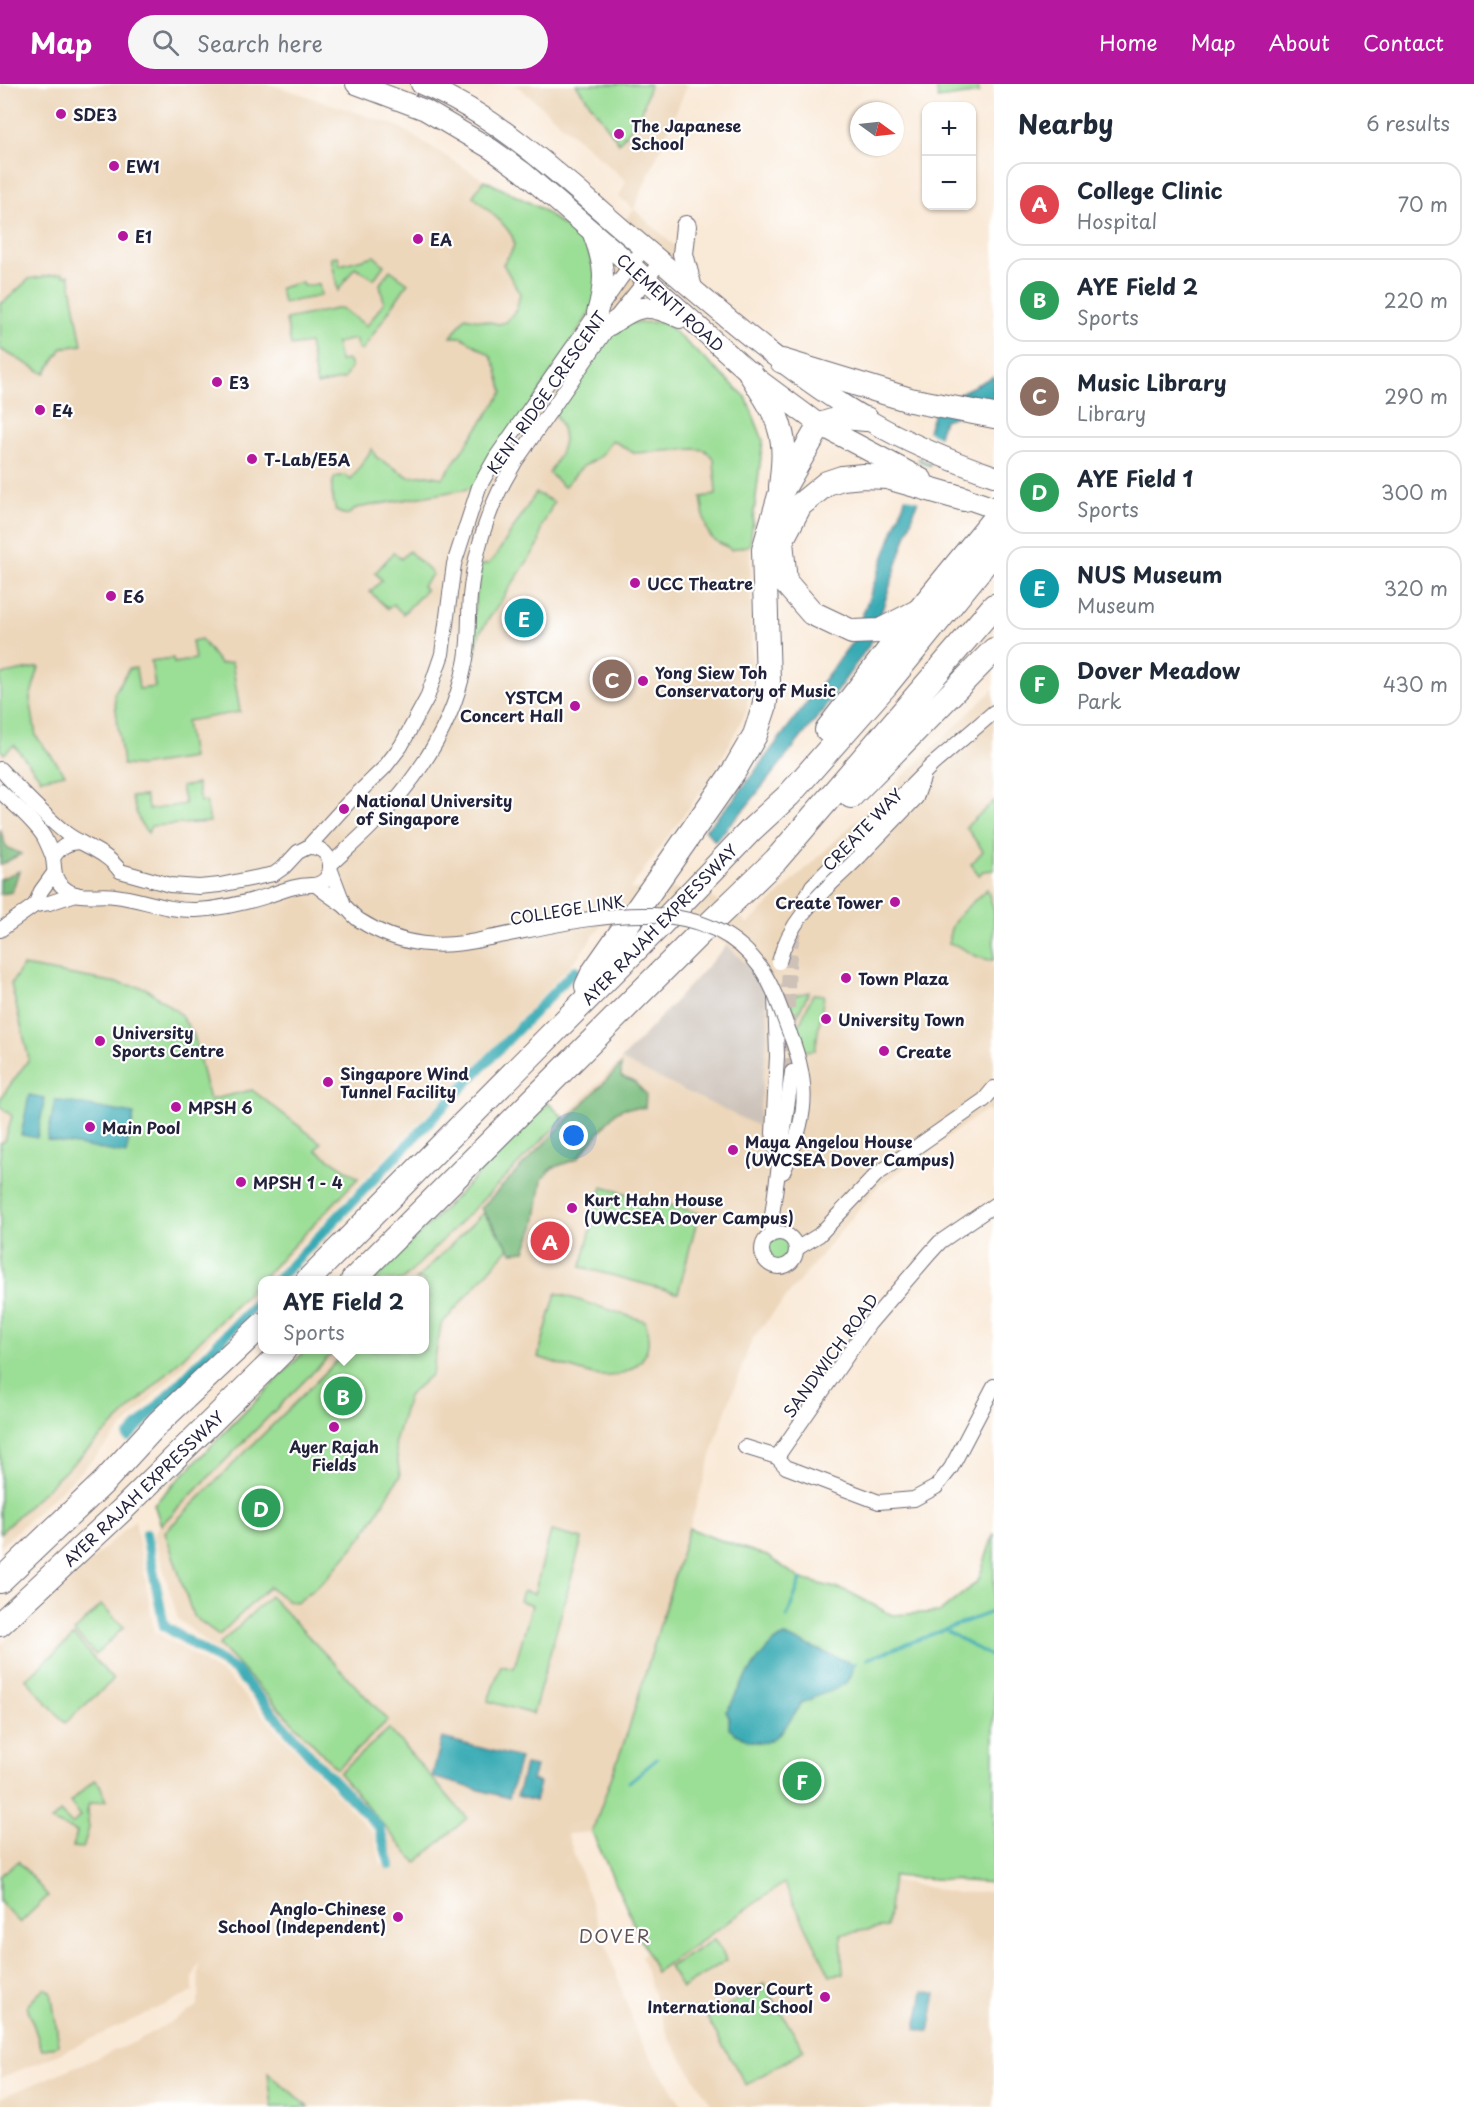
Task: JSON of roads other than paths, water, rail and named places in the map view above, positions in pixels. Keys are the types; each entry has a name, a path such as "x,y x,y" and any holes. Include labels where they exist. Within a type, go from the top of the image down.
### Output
{"highway":[{"path":"782,361 910,400 992,416"},
{"path":"584,1000 587,983 593,973 734,771 755,735 764,708 768,681 765,550 781,492 784,451 780,429 771,407 751,374"},
{"path":"781,492 820,425 844,417 868,419"},
{"path":"919,611 880,631 852,632 812,613 785,582 781,541 800,505 827,483 842,478 887,477 964,499"},
{"path":"751,830 919,611 994,519"},
{"name":"AYER RAJAH EXPRESSWAY","path":"313,1276 751,830 789,795 886,685 994,552"},
{"name":"AYER RAJAH EXPRESSWAY","path":"358,1276 698,934 776,860 994,606"},
{"path":"975,630 994,615"},
{"path":"776,860 813,836 994,650"},
{"name":"AYER RAJAH EXPRESSWAY","path":"0,1581 103,1483 158,1424 258,1329"},
{"name":"AYER RAJAH EXPRESSWAY","path":"0,1624 122,1510 280,1354"}],"main road":[{"name":"CLEMENTI ROAD","path":"356,84 425,110 491,149 523,172 751,374 820,425 905,471 964,499 994,508"},
{"name":"CLEMENTI ROAD","path":"421,84 436,90 505,130 782,361 868,419 926,449 994,476"},
{"path":"686,226 683,254 692,288"},
{"path":"591,232 604,266 603,319 643,308 656,308 699,327"}],"street":[{"name":"KENT RIDGE CRESCENT","path":"311,885 324,880 391,806 431,752 451,714 466,662 474,563 483,530 502,484 603,319 629,266 645,247"},
{"name":"KENT RIDGE CRESCENT","path":"0,769 53,822 80,842 99,851 114,862 120,871 170,885 199,887 274,874 284,867 384,768 401,746 420,714 442,654 454,564 479,487 519,424 603,319 646,281 661,261"},
{"path":"519,424 524,432 534,435"},
{"path":"510,437 518,440 524,449"},
{"path":"479,487 502,484"},
{"path":"925,773 994,712"},
{"name":"CREATE WAY","path":"790,1034 780,994 779,965 783,944 791,928 805,910 916,798 925,773"},
{"name":"CREATE WAY","path":"802,903 812,886 925,773"},
{"path":"0,791 43,836 52,858 58,883 66,890 76,894 105,895 156,906 196,910 246,902 297,886 311,885"},
{"path":"52,858 59,849 69,843 80,842"},
{"path":"311,885 298,880 293,872 293,861 303,850 317,848 325,853 344,905"},
{"path":"105,895 113,891 118,883 120,871"},
{"path":"35,905 41,891 54,873"},
{"name":"COLLEGE LINK","path":"311,885 344,905 357,918 379,932 413,944 437,946 472,942 604,917 651,914 686,919 706,925 730,938 759,965 790,1034 799,1057 804,1080 804,1105 795,1147 776,1187"},
{"path":"0,930 35,905 76,894"},
{"name":"COLLEGE LINK","path":"774,994 777,1056 774,1141 779,1165"},
{"path":"772,1234 792,1072"},
{"path":"796,1250 819,1235 876,1175 989,1101 994,1088"},
{"name":"SANDWICH ROAD","path":"777,1456 869,1324 930,1252 940,1242 994,1205"},
{"path":"783,1233 792,1239 796,1250 794,1259 787,1266 778,1268 769,1265 763,1257 764,1241 772,1234 783,1233"},
{"path":"745,1447 777,1456 786,1467 879,1502 914,1499 936,1486 951,1468 994,1386"}],"water":[{"path":"994,376 994,401 982,408 944,420 872,641 827,705 746,807 715,841 705,830 734,799 853,641 934,413 962,392"},
{"path":"29,1095 45,1098 37,1138 21,1135"},
{"name":"Main Pool","path":"55,1100 134,1114 126,1154 47,1140"},
{"path":"785,1636 853,1664 850,1678 835,1690 802,1702 780,1733 772,1739 754,1742 742,1738 729,1729 729,1717 726,1711 758,1659 778,1639"},
{"path":"442,1738 520,1758 509,1798 432,1777"},
{"path":"525,1765 536,1767 532,1780 540,1783 535,1801 517,1796"},
{"path":"923,1991 936,1993 929,2032 916,2029"}],"waterway":[{"path":"281,1276 575,970"},
{"path":"128,1437 258,1301"},
{"path":"146,1534 164,1626 236,1671 314,1760 379,1827 390,1865"},
{"path":"787,1617 801,1579"},
{"path":"867,1659 994,1611"},
{"path":"948,1632 994,1658"},
{"path":"629,1782 657,1759"}],"tunnel":[{"path":"792,1072 788,984 794,931"}],"place":[{"name":"SDE3","path":"61,114"},
{"name":"The Japanese School","path":"619,134"},
{"name":"EW1","path":"114,166"},
{"name":"E1","path":"123,236"},
{"name":"EA","path":"418,239"},
{"name":"E3","path":"217,382"},
{"name":"E4","path":"40,410"},
{"name":"T-Lab/E5A","path":"252,459"},
{"name":"UCC Theatre","path":"635,583"},
{"name":"E6","path":"111,596"},
{"name":"NUS Museum","path":"524,618"},
{"name":"Music Library","path":"612,679"},
{"name":"Yong Siew Toh Conservatory of Music","path":"643,681"},
{"name":"YSTCM Concert Hall","path":"575,706"},
{"name":"National University of Singapore","path":"344,809"},
{"name":"Create Tower","path":"895,902"},
{"name":"Town Plaza","path":"846,978"},
{"name":"University Town","path":"826,1019"},
{"name":"University Sports Centre","path":"100,1041"},
{"name":"Create","path":"884,1051"},
{"name":"Singapore Wind Tunnel Facility","path":"328,1082"},
{"name":"MPSH 6","path":"176,1107"},
{"name":"Main Pool","path":"90,1127"},
{"name":"Maya Angelou House (UWCSEA Dover Campus)","path":"733,1150"},
{"name":"MPSH 1 - 4","path":"241,1182"},
{"name":"Kurt Hahn House (UWCSEA Dover Campus)","path":"572,1208"},
{"name":"College Clinic","path":"550,1241"},
{"name":"AYE Field 2","path":"343,1396"},
{"name":"Ayer Rajah Fields","path":"334,1427"},
{"name":"AYE Field 1","path":"261,1508"},
{"name":"Dover Meadow","path":"802,1781"},
{"name":"Anglo-Chinese School (Independent)","path":"398,1917"},
{"name":"Dover Court International School","path":"825,1997"}],"district":[{"name":"DOVER","path":"615,1935"}]}
